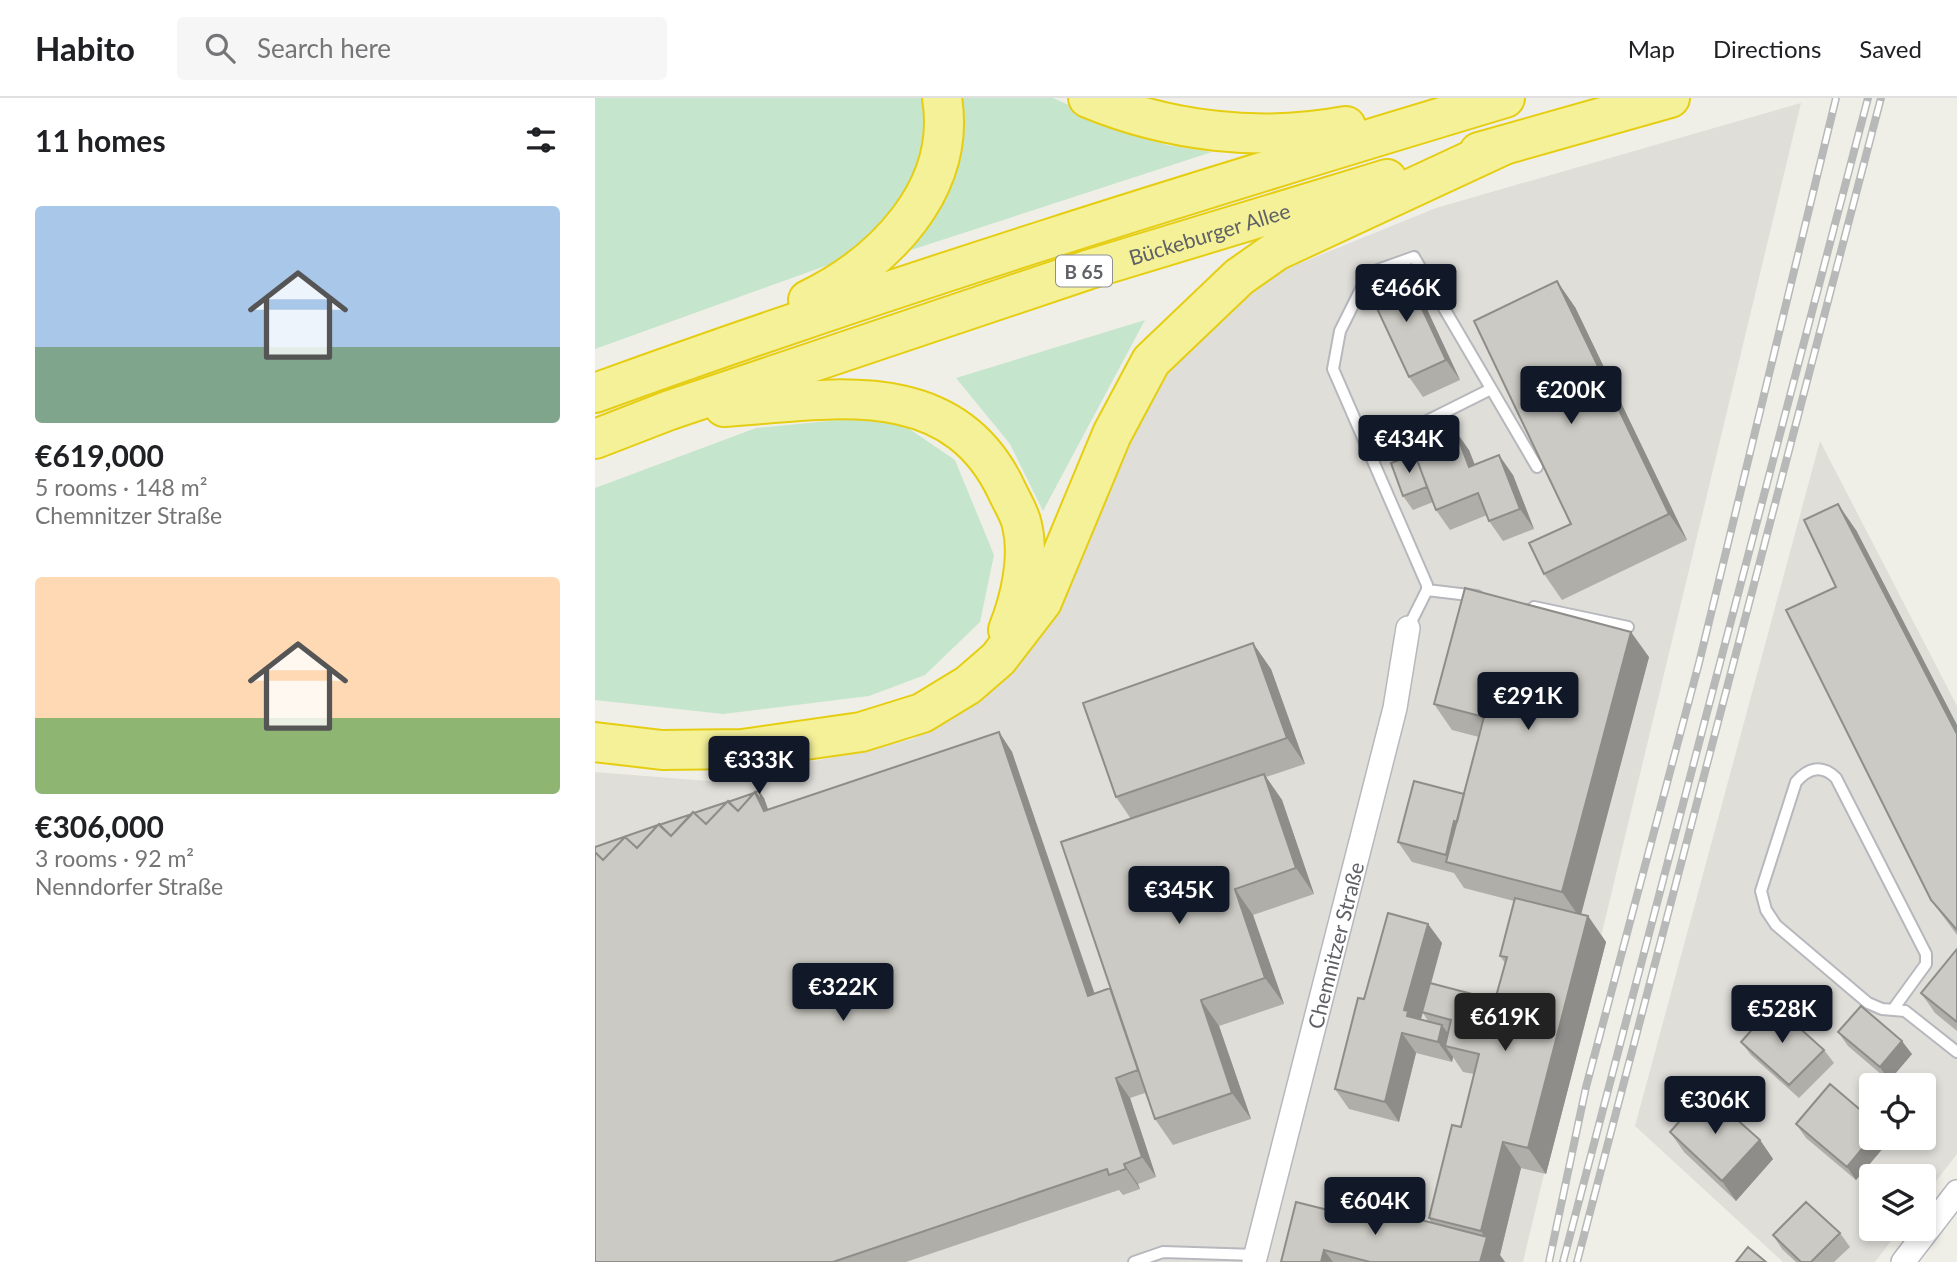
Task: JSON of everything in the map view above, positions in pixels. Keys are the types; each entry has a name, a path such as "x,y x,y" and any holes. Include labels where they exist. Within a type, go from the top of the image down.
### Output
{"highway":[{"path":"677,363 833,288 892,242 915,214 939,159 944,130 942,98"},
{"path":"1088,98 1150,121 1204,131 1306,134 1489,98"},
{"name":"Bückeburger Allee","path":"595,393 1076,228 1505,98"},
{"name":"Bückeburger Allee","path":"595,439 670,410 1266,213 1670,98"},
{"path":"595,742 662,750 741,749 861,732 922,713 968,685 998,659 1042,602 1112,434 1151,361 1239,277 1276,251 1502,146"},
{"path":"670,410 845,397 904,405 928,413 966,436 995,465 1022,526 1023,572 998,659"}],"street":[{"name":"Chemnitzer Straße","path":"1255,1258 1395,708 1408,628"},
{"path":"1903,1262 1957,1192"}],"lane":[{"path":"1408,628 1427,590 1422,571 1333,362 1340,331 1369,273 1414,257 1538,467"},
{"path":"1369,450 1491,389"},
{"path":"1427,590 1488,598"},
{"path":"1526,606 1628,627"},
{"path":"1894,1008 1927,964 1926,954 1836,778 1828,771 1817,768 1805,772 1795,782 1761,891 1766,911 1776,925 1868,1003 1882,1009 1905,1011 1957,1052"},
{"path":"1133,1262 1164,1252 1255,1258"}],"shaded area":[{"path":"1801,103 1523,1262 595,1262 595,772 721,782 913,739 1001,684 1042,628 1163,376 1193,340 1271,275 1436,208"},
{"path":"1820,441 1957,706 1957,1154 1936,1181 1936,1164 1859,1164 1859,1241 1891,1241 1875,1262 1783,1262 1635,1126"}],"green space":[{"path":"595,98 942,98 892,242 595,349"},
{"path":"957,98 1053,98 1134,134 1167,145 1212,152 908,251 929,223"},
{"path":"1145,320 1043,511 1010,444 956,378"},
{"path":"889,415 955,460 994,555 980,622 925,675 869,696 723,714 595,700 595,488 756,428"}],"building":[{"path":"1404,270 1446,360 1409,377 1367,287"},
{"path":"1557,281 1669,514 1544,574 1529,543 1571,524 1474,321"},
{"path":"1455,430 1469,467 1499,455 1520,509 1489,521 1478,493 1436,510 1412,447"},
{"path":"1415,454 1427,487 1403,496 1391,463"},
{"path":"1838,504 1957,734 1957,930 1931,900 1786,610 1836,587 1804,520"},
{"path":"1465,588 1631,632 1562,892 1446,862 1484,717 1434,704"},
{"path":"1253,643 1287,738 1116,797 1083,703"},
{"path":"999,732 1088,996 1110,988 1138,1070 1116,1078 1142,1157 1124,1164 1126,1169 1109,1175 1107,1169 833,1262 595,1262 595,852 603,860 625,837 637,848 659,824 671,836 693,812 706,824 728,801 738,811 755,792 764,811"},
{"path":"1264,774 1296,868 1235,889 1265,978 1201,1000 1232,1093 1155,1119 1061,842"},
{"path":"1414,781 1464,794 1446,855 1398,842"},
{"path":"754,793 738,811 728,802"},
{"path":"727,802 706,824 694,813"},
{"path":"692,814 671,836 659,825"},
{"path":"658,825 637,848 625,837 603,860 595,852 595,847"},
{"path":"1515,898 1588,916 1528,1148 1503,1142 1481,1231 1429,1218 1452,1125 1461,1127 1479,1054 1445,1046 1451,1020 1422,1012 1430,983 1495,1000 1507,957 1500,956"},
{"path":"1388,913 1428,924 1404,1010 1408,1011 1407,1016 1442,1025 1438,1042 1402,1033 1385,1102 1335,1089 1358,998 1364,999"},
{"path":"1957,949 1957,1022 1921,993"},
{"path":"1774,1005 1824,1050 1789,1085 1741,1042"},
{"path":"1861,1006 1902,1041 1880,1067 1838,1032"},
{"path":"1830,1084 1859,1109 1861,1150 1847,1167 1796,1124"},
{"path":"1706,1092 1760,1140 1722,1181 1670,1132"},
{"path":"1336,1198 1487,1237 1480,1262 1370,1262 1324,1250 1321,1262 1281,1262 1296,1202 1332,1211"},
{"path":"1806,1202 1840,1233 1811,1262 1801,1262 1773,1235"},
{"path":"1748,1247 1766,1262 1736,1262"}],"railway":[{"path":"1549,1262 1586,1087 1699,663 1836,98"},
{"path":"1563,1262 1868,98"},
{"path":"1577,1262 1881,98"}]}
